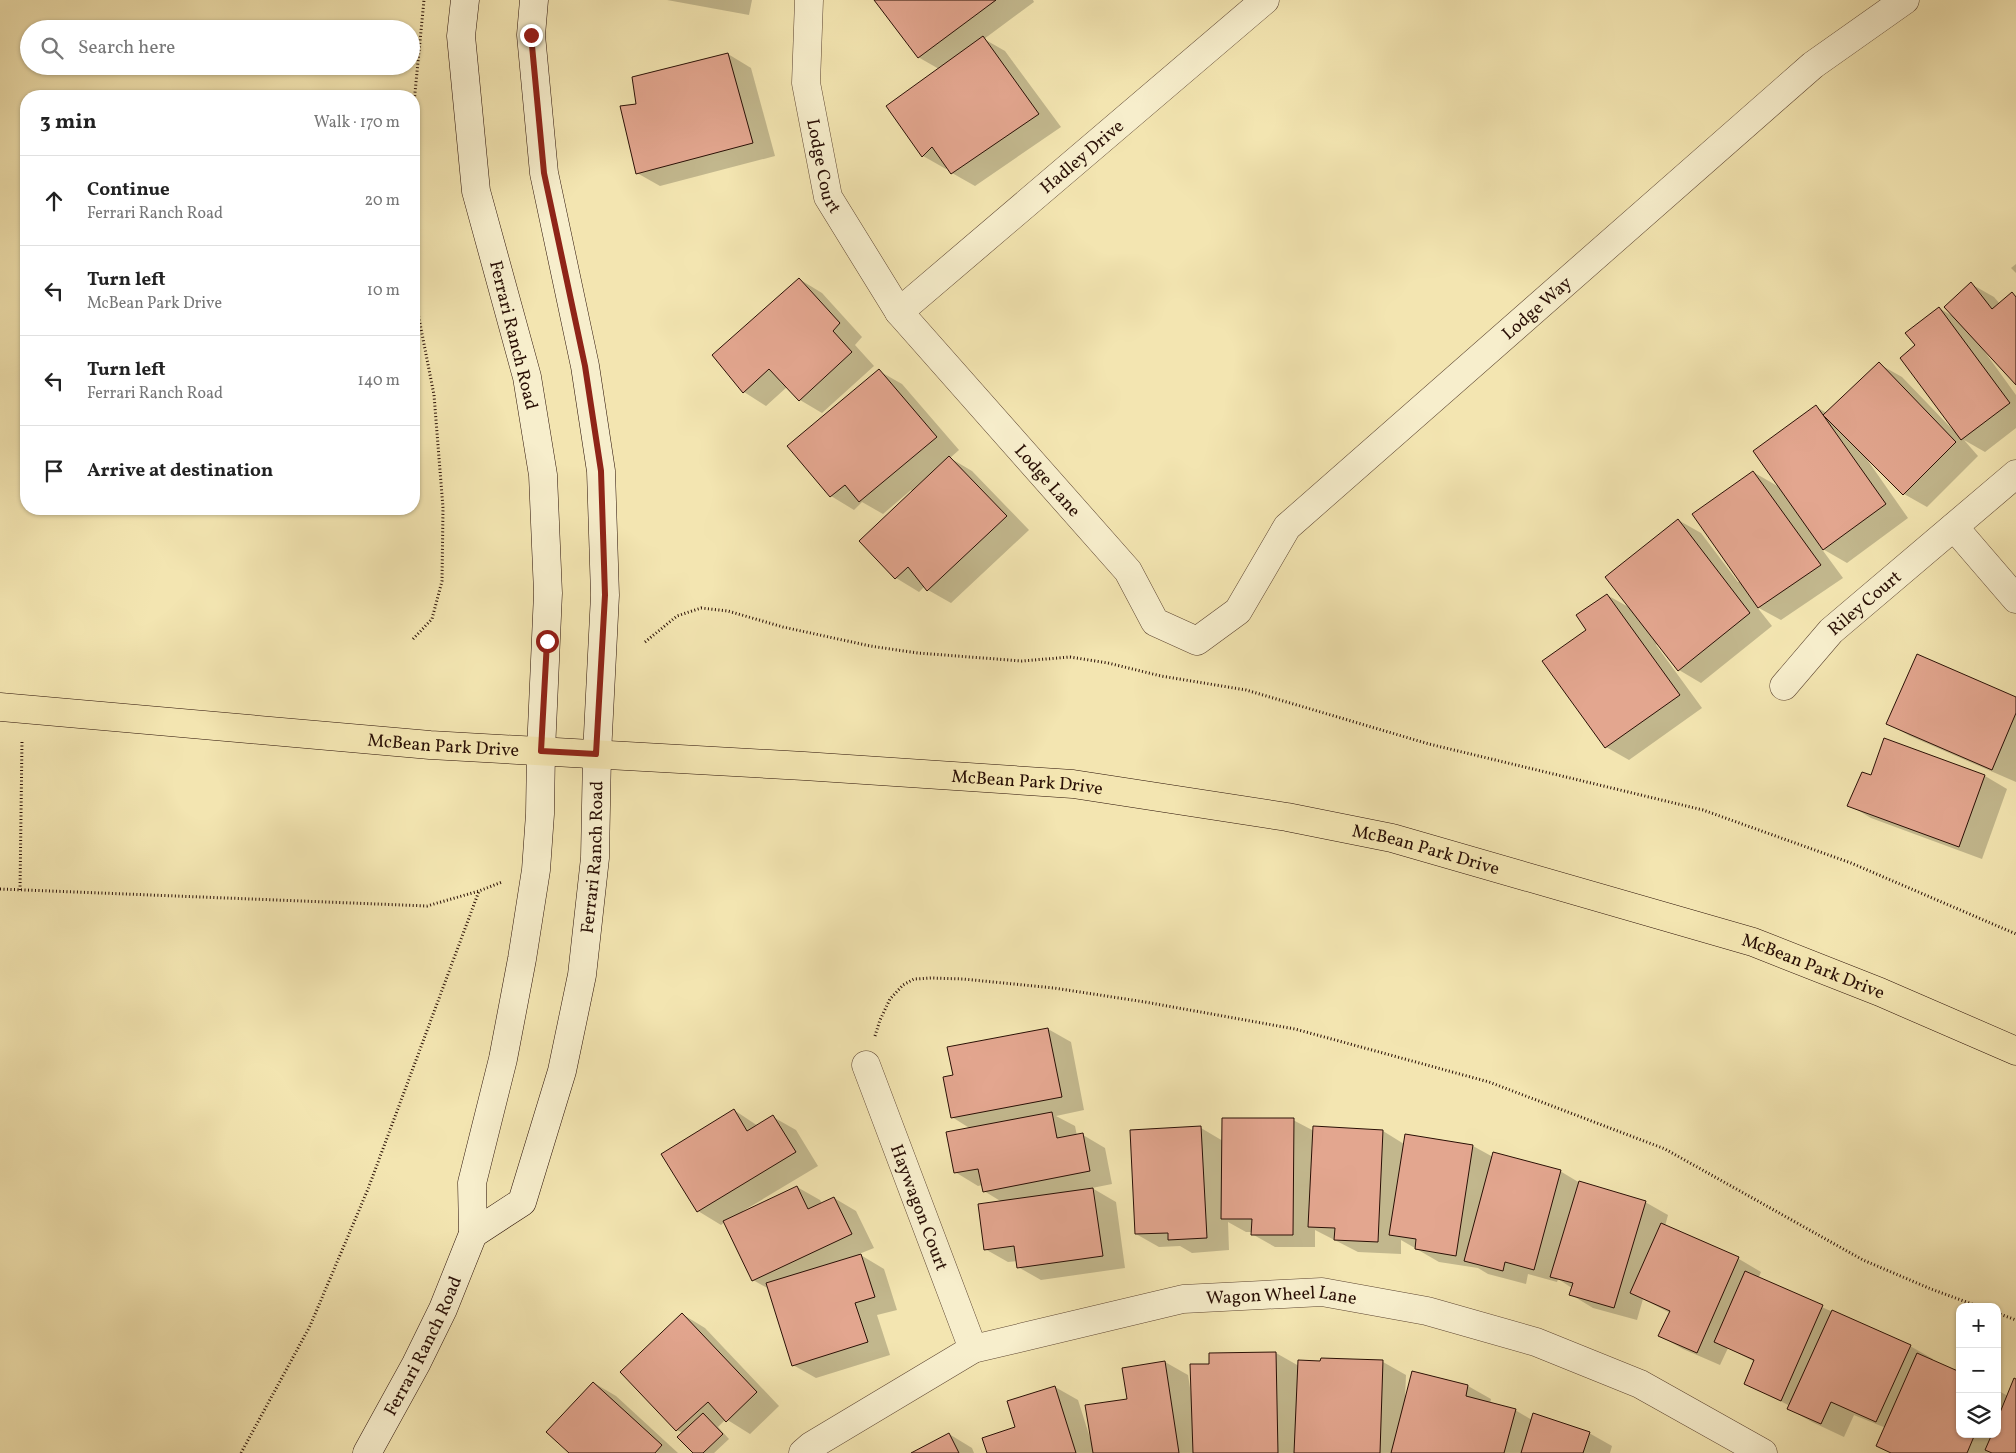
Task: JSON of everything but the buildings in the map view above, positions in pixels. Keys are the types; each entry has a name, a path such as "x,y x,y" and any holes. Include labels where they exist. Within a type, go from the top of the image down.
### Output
{"main road":[{"name":"McBean Park Drive","path":"11,708 422,744 1073,784 1258,812 1392,838 1753,942 1880,992 2016,1051"}],"street":[{"name":"Ferrari Ranch Road","path":"367,1453 412,1372 443,1309 473,1234 472,1183 503,1059 522,959 536,870 540,814 548,593 543,475 528,377 476,191 461,36 465,0"},
{"name":"Ferrari Ranch Road","path":"473,1234 522,1202 562,1072 582,975 593,880 596,754 605,595 601,471 585,366 544,173 531,35 534,0"},
{"name":"Lodge Court","path":"809,0 806,83 828,197 899,312"},
{"name":"Hadley Drive","path":"899,312 1265,0"},
{"name":"Lodge Way","path":"1197,641 1238,611 1287,527 1813,65 1904,0"},
{"name":"Lodge Lane","path":"899,312 1128,571 1155,622 1197,641"},
{"name":"Riley Court","path":"1784,686 1831,631 2016,474"},
{"path":"1954,527 2016,599"},
{"name":"Haywagon Court","path":"866,1065 974,1349"},
{"name":"Wagon Wheel Lane","path":"803,1453 811,1446 974,1349 1183,1299 1322,1292 1427,1311 1536,1342 1640,1384 1763,1453"}],"path":[{"path":"420,41 424,0"},
{"path":"415,90 417,75"},
{"path":"413,639 432,619 442,581 443,508 434,395 420,324"},
{"path":"645,642 677,616 701,608 728,610 782,627 870,646 918,653 1022,661 1070,657 1108,663 1161,676 1239,689 1429,744 1704,810 1851,863 2016,934"},
{"path":"11,708 20,890"},
{"path":"0,889 427,906 479,891 536,870"},
{"path":"241,1453 310,1326 345,1244 368,1189 479,891"},
{"path":"866,1065 880,1020 890,999 903,985 914,979 963,979 1054,988 1295,1029 1489,1082 1665,1149 1863,1260 1930,1289 1969,1303"},
{"path":"2001,1314 2016,1320"}],"route":[{"path":"531,35 544,173 585,366 601,471 605,595 601,698 596,754 541,751 547,641"}]}
